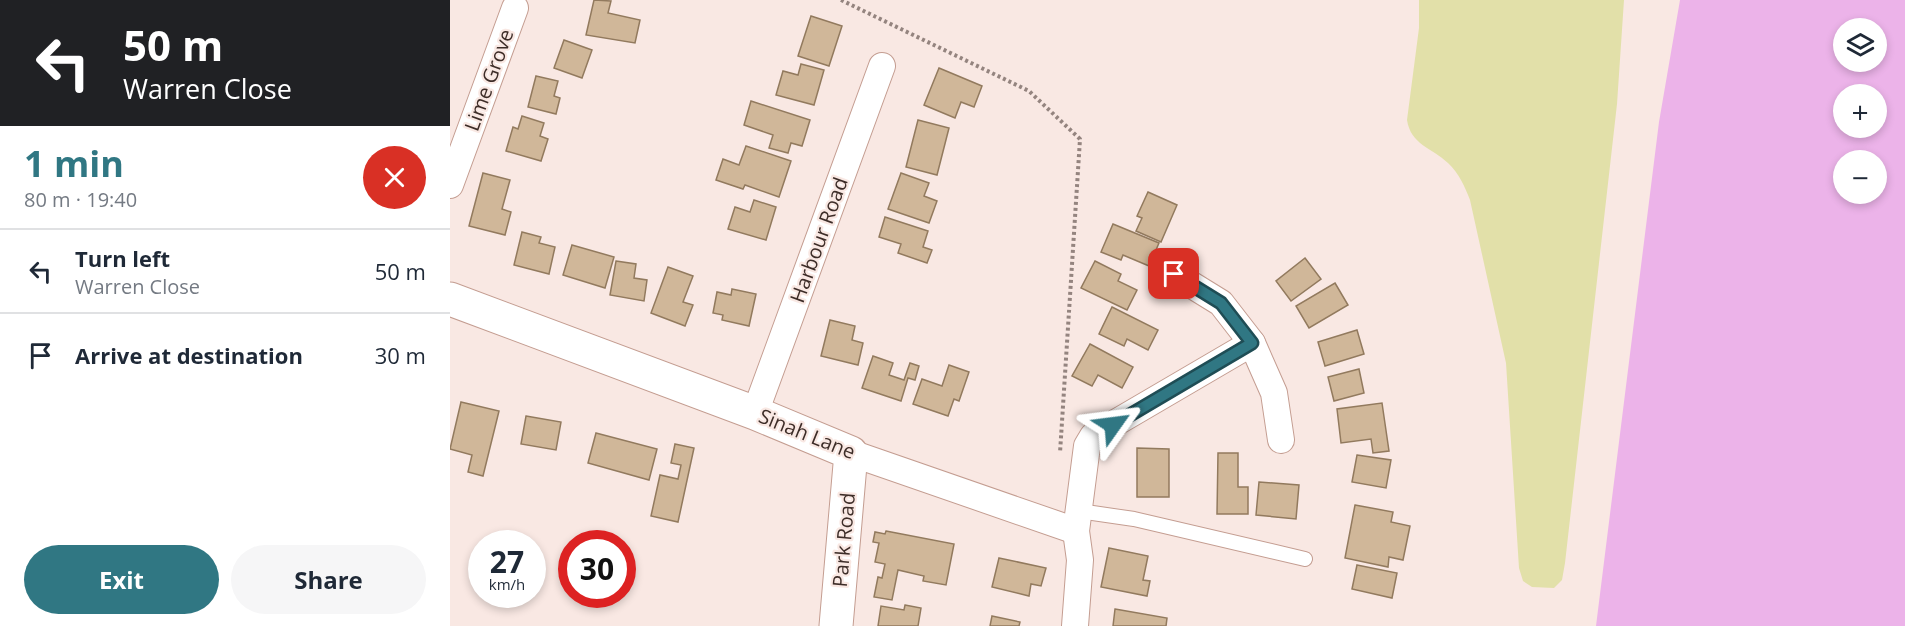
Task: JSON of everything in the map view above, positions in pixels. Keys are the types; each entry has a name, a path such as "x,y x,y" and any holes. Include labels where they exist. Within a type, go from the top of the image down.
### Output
{"street":[{"name":"Lime Grove","path":"450,184 515,8"},
{"name":"Harbour Road","path":"755,413 882,66"},
{"path":"1174,274 1221,303 1252,343 1274,393 1281,440"},
{"name":"Sinah Lane","path":"450,299 755,413 852,453 1079,511"},
{"path":"1075,626 1080,560 1079,511 1087,446 1093,436 1252,343"},
{"name":"Park Road","path":"836,626 852,453"}],"lane":[{"path":"1079,511 1134,519 1305,559"}],"path":[{"path":"841,0 1029,91 1080,139 1060,458 1079,511"}],"shaded area":[{"path":"1419,0 1624,0 1617,104 1565,563 1562,580 1554,588 1532,587 1523,581 1519,568 1506,363 1470,200 1455,171 1442,158 1417,140 1407,120 1419,28"},
{"path":"1680,0 1905,0 1905,626 1596,626 1659,122"}],"building":[{"path":"594,0 611,1 608,13 640,20 635,43 586,35"},
{"path":"811,16 842,26 829,66 798,56"},
{"path":"564,40 592,50 582,78 554,68"},
{"path":"801,64 824,70 814,105 776,95 783,71 798,75"},
{"path":"939,68 982,86 974,107 961,102 955,118 924,105"},
{"path":"536,76 558,81 554,96 560,98 556,114 528,107"},
{"path":"751,101 810,120 802,146 791,143 788,153 769,148 773,135 744,125"},
{"path":"522,116 544,123 540,136 548,139 541,161 506,151 513,127 518,129"},
{"path":"918,120 949,128 937,175 906,167"},
{"path":"746,146 791,161 779,197 745,185 743,189 716,180 723,159 739,165"},
{"path":"483,173 510,180 502,209 511,212 505,235 469,226"},
{"path":"901,173 929,183 924,196 937,201 929,223 888,209"},
{"path":"1148,192 1177,205 1161,242 1136,231 1142,218 1137,216"},
{"path":"754,200 776,207 766,240 728,229 735,207 750,212"},
{"path":"885,217 928,231 923,247 932,250 927,263 898,253 901,244 879,237"},
{"path":"1113,224 1159,243 1149,266 1123,255 1121,260 1101,252"},
{"path":"522,232 541,237 539,243 555,247 549,274 514,265"},
{"path":"572,245 614,257 605,288 563,275"},
{"path":"1305,258 1321,279 1291,301 1276,281"},
{"path":"616,261 636,264 634,278 647,280 644,301 610,295"},
{"path":"1095,261 1121,274 1118,281 1137,290 1127,310 1081,288"},
{"path":"668,267 693,276 683,302 693,305 685,326 651,313"},
{"path":"1335,283 1348,305 1309,328 1296,306"},
{"path":"732,289 756,294 749,326 722,320 723,315 713,313 717,292 731,295"},
{"path":"1112,307 1158,330 1148,350 1127,339 1124,346 1099,334"},
{"path":"830,320 855,326 852,340 863,343 858,365 821,356"},
{"path":"1357,330 1364,354 1325,366 1318,342"},
{"path":"1090,344 1133,367 1122,388 1098,375 1092,386 1072,376"},
{"path":"873,356 893,363 889,375 904,380 910,363 919,366 915,380 908,378 901,401 862,388"},
{"path":"949,365 969,372 959,401 954,399 948,416 913,404 922,379 942,386"},
{"path":"1359,369 1364,393 1334,401 1328,377"},
{"path":"461,402 499,411 483,476 468,472 472,455 450,449"},
{"path":"1382,403 1389,451 1373,453 1371,439 1341,443 1337,409"},
{"path":"526,416 561,422 556,450 521,444"},
{"path":"596,433 657,449 649,480 588,463"},
{"path":"675,444 694,448 678,522 651,516 660,475 678,479 681,465 671,463"},
{"path":"1137,448 1169,449 1169,497 1137,497"},
{"path":"1218,453 1238,453 1238,487 1248,487 1248,514 1217,514"},
{"path":"1357,455 1391,460 1386,488 1352,482"},
{"path":"1259,482 1299,485 1296,519 1256,515"},
{"path":"1355,505 1393,512 1391,522 1410,526 1403,560 1389,557 1388,567 1345,558"},
{"path":"886,531 954,544 946,585 923,581 924,576 898,570 892,600 874,597 878,577 882,578 885,564 875,562 879,543 873,542 875,532 885,534"},
{"path":"1109,548 1148,556 1143,580 1150,581 1147,596 1101,587"},
{"path":"999,558 1046,568 1041,586 1031,584 1029,596 992,587"},
{"path":"1357,565 1397,573 1392,598 1352,589"},
{"path":"905,605 921,608 918,626 878,626 881,606 904,610"},
{"path":"1115,609 1167,618 1166,626 1113,626"},
{"path":"992,616 1020,622 1019,626 990,626"}],"route":[{"path":"1113,425 1252,343 1221,303 1174,274"}]}
